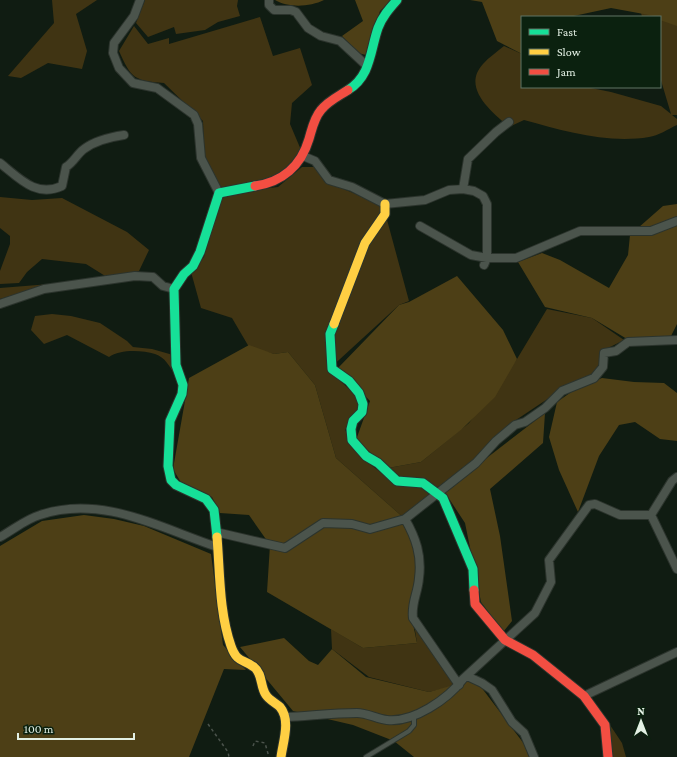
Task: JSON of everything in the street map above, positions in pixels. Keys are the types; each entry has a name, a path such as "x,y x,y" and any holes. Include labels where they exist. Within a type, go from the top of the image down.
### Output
{"street":[{"path":"140,0 134,16 114,43 113,53 120,68 134,84 157,88 194,115 198,124 201,158 219,193 200,252 193,266 184,274 174,289 176,360 184,385 182,394 170,420 168,466 171,480 176,485 206,499 214,510 224,613 231,645 236,656 242,662 254,667 259,672 266,696 280,707 286,717 281,757"},
{"path":"269,0 269,5 274,10 291,10 296,12 308,28 320,36 340,41 367,66"},
{"path":"219,193 276,182 285,178 303,156 320,110 328,102 350,89 364,78 382,16 397,0"},
{"path":"463,189 468,160 496,132 509,122"},
{"path":"0,163 31,188 56,189 62,186 66,167 74,161 84,149 101,140 124,135"},
{"path":"303,156 315,161 329,180 352,187 384,204 425,200 449,190 463,189 474,191 484,196 487,204 485,261"},
{"path":"384,204 384,214 364,243 330,334 330,361 332,369 349,381 359,393 363,404 362,412 353,421 351,429 352,440 366,456 378,463 397,481 423,483 443,498 473,570 474,604 504,640 533,655 584,696 605,725 608,757"},
{"path":"420,226 471,255 485,261 516,258 580,231 651,231 677,221"},
{"path":"0,304 44,288 136,276 153,277 164,286 174,289"},
{"path":"216,532 285,548 323,523 338,522 370,529 405,519 476,463 496,440 515,425 525,422 546,408 562,391 594,378 603,367 604,353 616,351 628,342 677,340"},
{"path":"651,515 672,481 677,477"},
{"path":"286,717 359,712 387,720 402,719 436,705 454,690 504,640 535,613 550,582 549,560 588,505 595,504 620,515 651,515"},
{"path":"0,537 38,515 65,508 96,508 116,511 217,547"},
{"path":"651,515 677,569"},
{"path":"405,519 414,533 419,547 419,579 412,610 413,618 458,685"},
{"path":"584,696 677,652"},
{"path":"467,676 492,690 512,722 524,733 534,757"}],"lane":[{"path":"366,757 409,731 414,725 414,714"}],"path":[{"path":"208,724 228,752 229,757"},
{"path":"253,746 255,741 265,743 269,757"}],"shaded area":[{"path":"52,0 97,0 76,14 87,51 82,69 48,63 21,78 8,76 54,23"},
{"path":"145,0 238,0 237,6 240,16 218,22 205,30 176,34 174,27 148,37 136,23"},
{"path":"275,0 324,0 299,6 280,3"},
{"path":"355,0 392,0 380,11 366,55 358,53 342,36 363,21"},
{"path":"470,0 677,0 677,26 661,20 661,16 611,8 574,16 521,16 521,53 497,41 482,2"},
{"path":"677,0 677,115 672,115 677,119 677,125 659,134 633,139 602,138 570,132 524,120 509,127 481,99 475,82 477,73 485,61 504,46 521,54 521,88 591,88 661,106 671,114 661,80 661,16 642,16 639,4"},
{"path":"260,17 273,56 300,48 312,85 292,103 290,124 301,150 284,174 268,182 221,188 204,155 203,121 164,83 146,81 135,76 127,67 119,51 134,26 148,44 169,38 169,44"},
{"path":"302,167 315,167 331,184 383,205 409,301 399,305 328,370 360,399 357,410 345,430 363,459 395,483 422,485 432,493 405,519 336,458 315,385 288,352 274,354 249,347 232,318 201,308 191,272 204,257 221,194 278,187"},
{"path":"0,197 32,200 62,198 127,232 149,250 139,271 110,279 86,264 42,259 27,272 19,283 0,284 0,271 10,244 10,236 0,228"},
{"path":"677,204 677,324 671,336 627,339 592,318 545,307 518,262 542,253 560,260 609,288 628,255 630,235 663,206"},
{"path":"457,276 503,330 517,359 495,397 461,430 421,462 388,468 356,440 370,401 338,368 399,305 409,302"},
{"path":"51,285 0,299 0,288"},
{"path":"547,309 592,318 624,340 600,352 600,367 593,374 567,386 513,422 472,461 437,488 399,478 388,468 421,462 469,423 517,359"},
{"path":"52,314 71,316 100,323 127,341 133,347 152,349 173,355 175,375 164,360 159,355 155,354 138,351 125,351 109,357 67,335 44,344 31,330 35,316"},
{"path":"249,345 274,354 288,352 315,385 336,458 405,519 419,558 412,619 417,643 363,648 267,592 270,545 249,515 220,513 212,497 183,486 173,469 189,378"},
{"path":"602,378 634,382 664,383 677,393 677,441 660,439 635,422 619,425 599,456 578,512 559,470 549,437 557,402 577,388"},
{"path":"545,413 543,443 490,489 500,536 512,621 503,632 481,602 465,523 444,491"},
{"path":"84,515 114,519 144,526 211,554 223,645 246,670 224,669 189,757 0,757 0,546 42,521"},
{"path":"413,618 459,685 429,692 369,677 332,649 331,629 363,648 417,643"},
{"path":"284,638 309,661 318,665 332,649 366,677 429,692 475,679 534,757 414,757 394,741 353,725 293,711 240,647"},
{"path":"608,722 622,743 626,757 610,757"}],"traffic: fast":[{"path":"348,90 361,78 369,62 380,24 386,13 397,0"},
{"path":"217,537 214,510 206,499 176,485 171,480 168,466 170,421 182,394 183,385 176,365 174,289 184,274 193,266 200,252 219,193 255,186"},
{"path":"334,324 330,334 332,369 349,381 359,393 363,404 362,412 353,421 351,429 352,440 366,456 378,463 397,481 423,483 443,498 473,569 474,590"}],"traffic: slow":[{"path":"334,324 365,243 385,214 385,204"},
{"path":"217,537 222,606 227,633 233,651 238,658 250,664 257,670 264,692 280,707 283,712 286,725 281,757"}],"traffic: jam":[{"path":"255,186 274,181 296,165 305,149 319,113 327,104 348,90"},
{"path":"474,590 475,604 505,640 533,655 584,696 605,725 608,757"}]}
